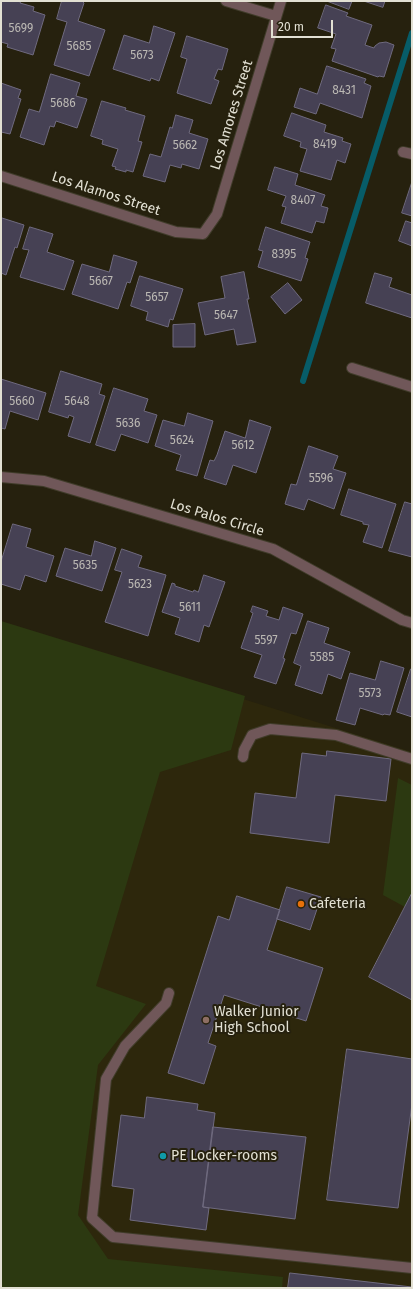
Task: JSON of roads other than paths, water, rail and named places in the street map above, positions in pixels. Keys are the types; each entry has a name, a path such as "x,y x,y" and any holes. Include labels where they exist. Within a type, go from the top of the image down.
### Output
{"street":[{"path":"226,1 276,16"},
{"name":"Los Amores Street","path":"203,234 218,214 281,1"},
{"name":"Los Alamos Street","path":"1,176 176,232 203,234"},
{"path":"352,368 412,387"},
{"name":"Los Palos Circle","path":"1,477 44,481 274,549 402,620 412,623"},
{"path":"243,756 244,750 252,735 270,728 336,735 412,759"},
{"path":"169,993 166,1003 126,1046 106,1079 92,1218 113,1237 412,1268"}],"waterway":[{"path":"303,381 412,33"}],"place":[{"name":"Cafeteria","path":"301,904"},
{"name":"Walker Junior High School","path":"206,1020"},
{"name":"PE Locker-rooms","path":"163,1156"}]}
